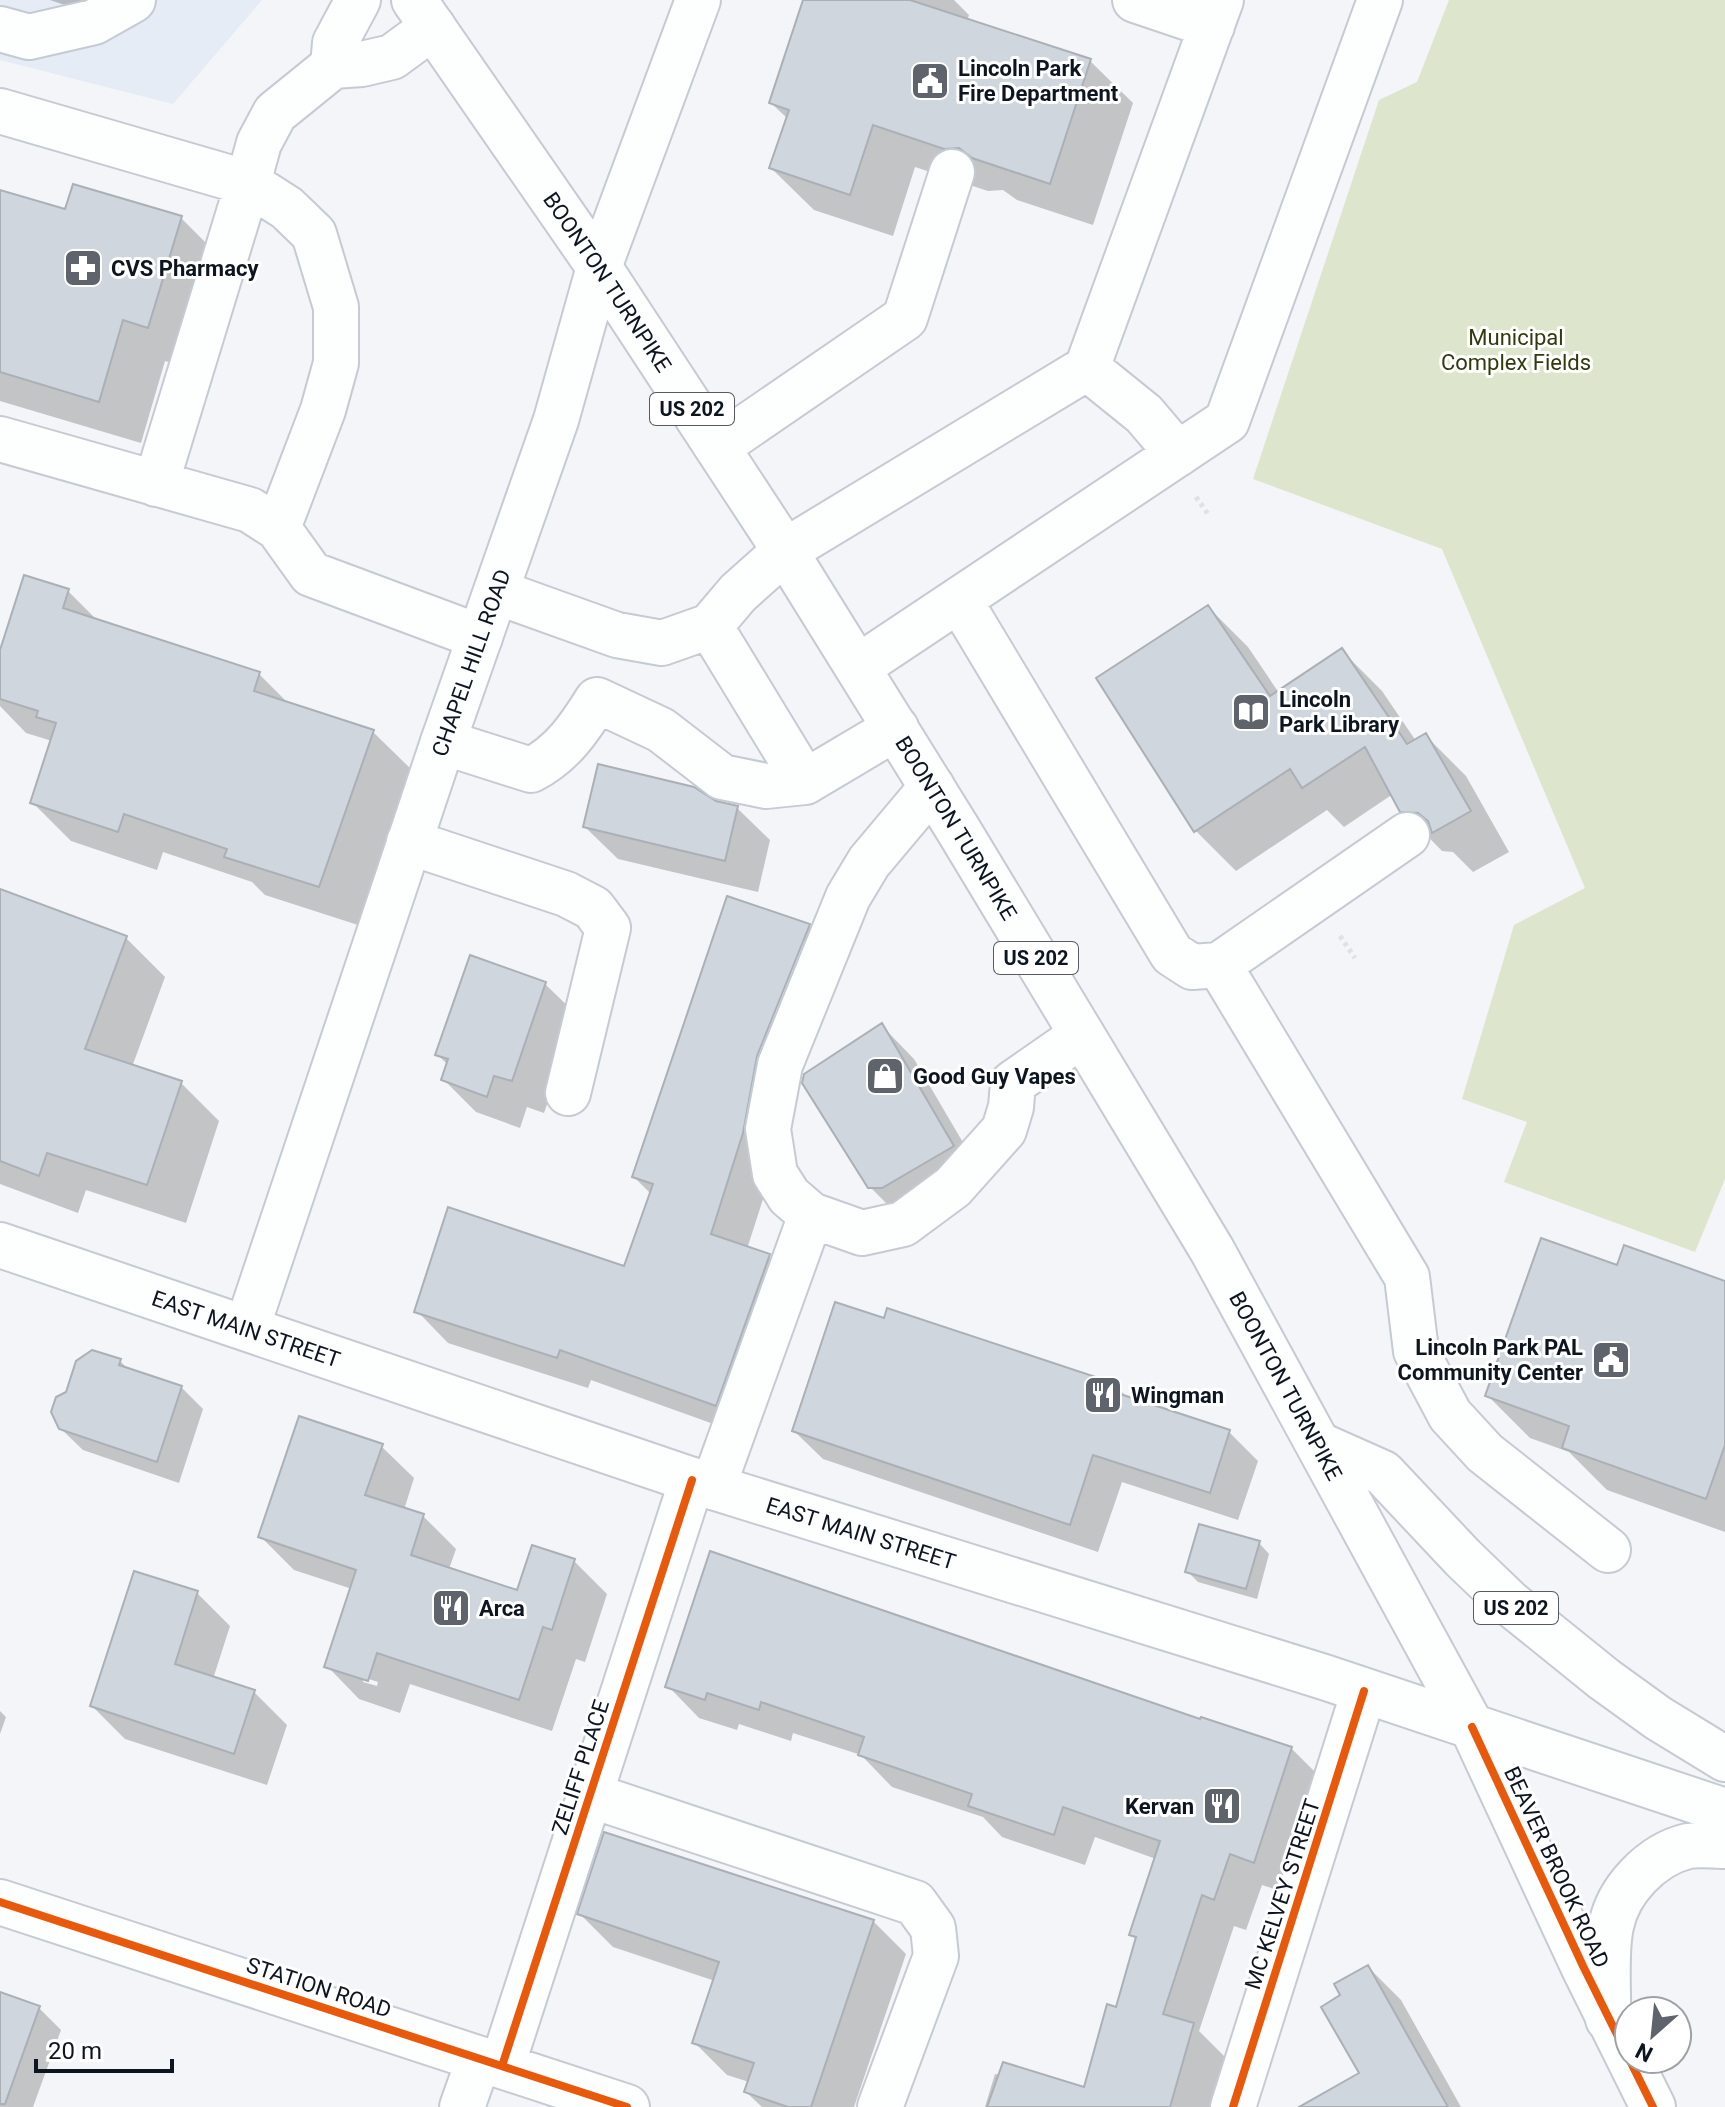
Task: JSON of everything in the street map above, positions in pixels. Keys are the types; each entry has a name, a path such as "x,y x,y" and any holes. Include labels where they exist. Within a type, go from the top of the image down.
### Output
{"main road":[{"path":"0,29 29,37 94,22 133,0"},
{"path":"333,66 335,43 358,0"},
{"name":"CHAPEL HILL ROAD","path":"247,1328 443,742 556,420 599,267 698,0"},
{"path":"497,592 617,635 662,643 710,626 738,593 785,551 1087,368 1216,13 1135,0"},
{"path":"858,667 1227,421 1380,0"},
{"path":"156,484 259,143 275,113 333,66 392,57 424,13"},
{"name":"BOONTON TURNPIKE","path":"424,13 599,267 785,551 896,728 1212,1250 1472,1727"},
{"path":"0,111 248,183 287,208 314,234 336,307 336,363 323,410 278,528"},
{"path":"717,447 905,318 952,172"},
{"path":"1087,368 1144,414 1178,454"},
{"path":"0,439 250,510 278,528 311,574 480,637"},
{"path":"960,601 1172,954 1192,967 1219,965 1407,835"},
{"path":"710,626 805,782"},
{"path":"443,742 531,770 550,760 575,734 597,700 617,635"},
{"path":"597,700 661,730 722,777 766,786 805,782 896,728"},
{"path":"932,787 869,862 848,897 780,1065 768,1129 775,1174 789,1196 811,1215 862,1233 903,1224 953,1187 1004,1130 1011,1107 1013,1083 1082,1035"},
{"path":"409,842 566,894 593,908 608,928 568,1093"},
{"path":"1219,965 1407,1277 1416,1351 1450,1415 1485,1453 1608,1550"},
{"name":"ZELIFF PLACE","path":"462,2107 490,2062 702,1483 811,1215"},
{"name":"EAST MAIN STREET","path":"0,1245 702,1483 1364,1691 1725,1811"},
{"name":"US 202","path":"1320,1445 1383,1473 1511,1604 1604,1679 1658,1718 1725,1759"},
{"name":"MC KELVEY STREET","path":"1233,2107 1364,1691"},
{"name":"BEAVER BROOK ROAD","path":"1472,1727 1608,2019 1653,2107"},
{"path":"590,1795 915,1903 933,1928 936,1956 880,2107"},
{"path":"1608,2019 1610,1927 1620,1896 1641,1873 1663,1856 1689,1846 1725,1846"},
{"name":"STATION ROAD","path":"0,1902 627,2107"}],"shaded area":[{"path":"0,0 262,0 173,104 0,60"}],"green space":[{"name":"Municipal Complex Fields","path":"1449,0 1725,0 1725,1179 1695,1252 1504,1182 1527,1122 1462,1099 1514,925 1585,888 1442,549 1253,479 1379,100 1417,82"}],"building":[{"name":"Lincoln Park Fire Department","path":"803,0 910,0 1091,59 1050,184 972,158 959,148 944,149 873,125 850,195 769,168 789,110 769,103"},
{"name":"CVS Pharmacy","path":"73,184 182,216 148,328 123,320 99,402 0,372 0,190 65,209"},
{"path":"24,575 69,589 63,608 260,672 254,691 374,730 319,887 224,857 227,849 124,814 118,832 30,803 56,723 36,717 38,711 0,699 0,650"},
{"name":"Lincoln Park Library","path":"1208,605 1270,696 1342,648 1407,744 1426,733 1471,811 1432,833 1428,821 1418,813 1400,812 1365,747 1302,788 1290,769 1194,832 1096,678"},
{"path":"598,764 694,787 716,801 738,806 725,861 583,827"},
{"path":"0,889 127,936 85,1049 182,1081 147,1185 47,1153 39,1176 0,1161"},
{"path":"727,896 810,924 757,1056 743,1133 711,1234 770,1254 716,1406 560,1350 557,1358 414,1312 448,1207 624,1266 653,1184 632,1177"},
{"path":"470,955 546,982 512,1081 494,1076 487,1097 441,1080 448,1059 435,1055"},
{"path":"882,1023 954,1146 882,1188 868,1188 802,1083 804,1074"},
{"name":"Lincoln Park PAL Community Center","path":"1541,1238 1617,1265 1624,1245 1725,1281 1725,1445 1706,1499 1562,1448 1569,1426 1485,1396"},
{"path":"835,1302 884,1318 887,1308 1117,1384 1114,1392 1230,1430 1210,1493 1093,1455 1070,1525 792,1431"},
{"path":"92,1350 121,1359 119,1365 182,1386 157,1462 59,1429 51,1412 56,1397 66,1392 76,1361"},
{"name":"Arca","path":"299,1416 383,1444 365,1495 424,1514 411,1555 517,1590 532,1545 575,1559 552,1630 543,1627 519,1700 377,1653 368,1681 324,1667 356,1570 258,1537"},
{"path":"1199,1524 1260,1541 1246,1589 1185,1572"},
{"path":"710,1551 1200,1719 1292,1747 1254,1863 1230,1854 1214,1900 1202,1895 1163,2014 1194,2023 1170,2107 987,2107 1003,2062 1084,2087 1107,2004 1116,2007 1136,1937 1129,1935 1160,1841 1063,1807 1054,1835 968,1806 972,1794 858,1755 864,1737 761,1702 759,1710 707,1693 705,1700 665,1687"},
{"path":"134,1571 198,1591 175,1664 255,1690 234,1754 90,1706"},
{"path":"604,1832 874,1920 811,2107 788,2107 744,2092 754,2063 692,2043 719,1962 577,1914"},
{"path":"1368,1965 1448,2107 1299,2107 1359,2073 1321,2007 1340,1995 1334,1984"},
{"path":"0,1992 40,2006 5,2104 0,2104"}],"cycle path":[{"path":"502,2066 692,1480"},
{"path":"1233,2107 1364,1691"},
{"path":"1472,1727 1583,1966 1653,2107"},
{"path":"0,1902 627,2107"}],"place":[{"name":"Lincoln Park Fire Department","path":"930,81"},
{"name":"CVS Pharmacy","path":"83,268"},
{"name":"Lincoln Park Library","path":"1251,712"},
{"name":"Good Guy Vapes","path":"885,1076"},
{"name":"Lincoln Park PAL Community Center","path":"1611,1360"},
{"name":"Wingman","path":"1103,1395"},
{"name":"Arca","path":"451,1608"},
{"name":"Kervan","path":"1222,1806"}]}
